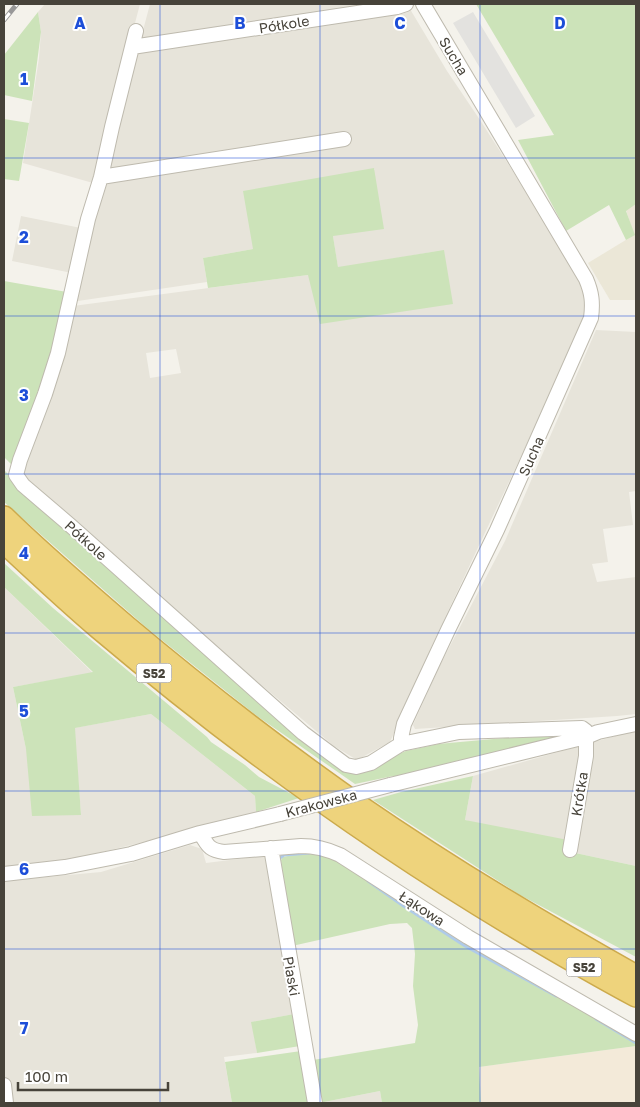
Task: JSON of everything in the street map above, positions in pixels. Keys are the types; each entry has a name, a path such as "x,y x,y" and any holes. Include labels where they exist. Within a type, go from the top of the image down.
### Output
{"highway":[{"name":"S52","path":"4,517 86,592 182,673 305,768 359,806 474,881 584,947"},
{"name":"S52","path":"4,542 99,628 266,761 364,831 454,890 636,996"},
{"path":"584,947 636,967"},
{"path":"584,947 636,976"}],"street":[{"name":"Półkole","path":"132,47 397,7 406,4"},
{"name":"Sucha","path":"401,744 404,724 513,495 592,318 593,307 591,291 586,279 423,4"},
{"name":"Półkole","path":"136,31 101,178 88,219 58,353 16,475 23,485 303,733 346,765 356,768 371,763 401,744"},
{"path":"101,178 344,139"},
{"name":"Krakowska","path":"4,874 65,867 124,855 200,833 636,724"},
{"path":"401,744 459,732 582,728 586,731 586,737"},
{"name":"Krótka","path":"570,850 586,756 586,737"},
{"name":"Łąkowa","path":"200,833 209,847 215,851 314,846 328,849 468,937 636,1034"},
{"name":"Piaski","path":"271,848 314,1103"},
{"path":"4,1085 6,1103"}],"shaded area":[{"path":"45,4 140,4 93,183 23,163 39,58 41,32 38,12"},
{"path":"150,4 407,4 447,71 577,271 585,287 588,311 434,641 390,742 357,760 334,746 166,605 22,474 73,306 308,275 444,250 338,268 333,236 375,169 253,249 203,258 207,282 71,302","holes":["176,349 181,373 150,378 146,353"]},
{"path":"473,12 535,116 516,128 453,23"},
{"path":"636,204 636,300 610,300 588,263 634,235 626,210"},
{"path":"21,216 81,228 72,273 12,261"},
{"path":"596,330 636,332 636,491 629,492 633,525 603,529 608,562 592,564 597,582 636,577 636,714 415,729 413,725 439,667 505,541"},
{"path":"4,587 93,673 13,687 26,749 81,814 74,728 151,714 255,796 256,812 65,861 4,867"},
{"path":"636,731 636,866 566,851 465,820 473,776"},
{"path":"190,845 202,849 206,863 269,855 294,1014 252,1022 257,1053 224,1057 232,1103 4,1103 4,881 101,872"},
{"path":"636,1046 636,1103 481,1103 478,1067"},
{"path":"380,1091 382,1103 319,1103"}],"green space":[{"path":"476,4 636,4 636,204 626,211 635,235 626,240 609,205 566,231 518,140 554,135"},
{"path":"38,12 41,32 32,101 4,95 4,55"},
{"path":"4,119 29,123 19,181 4,179"},
{"path":"374,168 384,229 333,236 338,267 444,250 453,304 320,324 308,275 208,288 203,258 253,249 243,191"},
{"path":"4,281 67,292 56,346 13,466 4,457"},
{"path":"4,470 71,536 195,646 346,770 389,758 406,751 438,744 580,731 397,779 393,776 355,784 257,716 148,629 4,502"},
{"path":"4,563 53,608 211,742 259,777 299,798 256,812 255,796 151,714 75,728 81,815 32,816 26,749 13,687 93,672 4,587"},
{"path":"473,776 465,820 568,840 566,851 636,866 636,957 520,895 373,800"},
{"path":"308,852 331,855 636,1039 636,1046 479,1067 481,1103 382,1103 380,1091 319,1103 313,1060 415,1043 418,1025 413,986 415,954 412,928 407,923 390,924 292,946 281,860 283,857"},
{"path":"294,1014 300,1046 257,1053 251,1022"},
{"path":"301,1051 310,1103 232,1103 225,1062"}],"waterway":[{"path":"279,861 284,855 309,853"},
{"path":"368,881 465,946 556,996"},
{"path":"596,1019 636,1043"}],"railway":[{"path":"4,20 17,4"}]}
